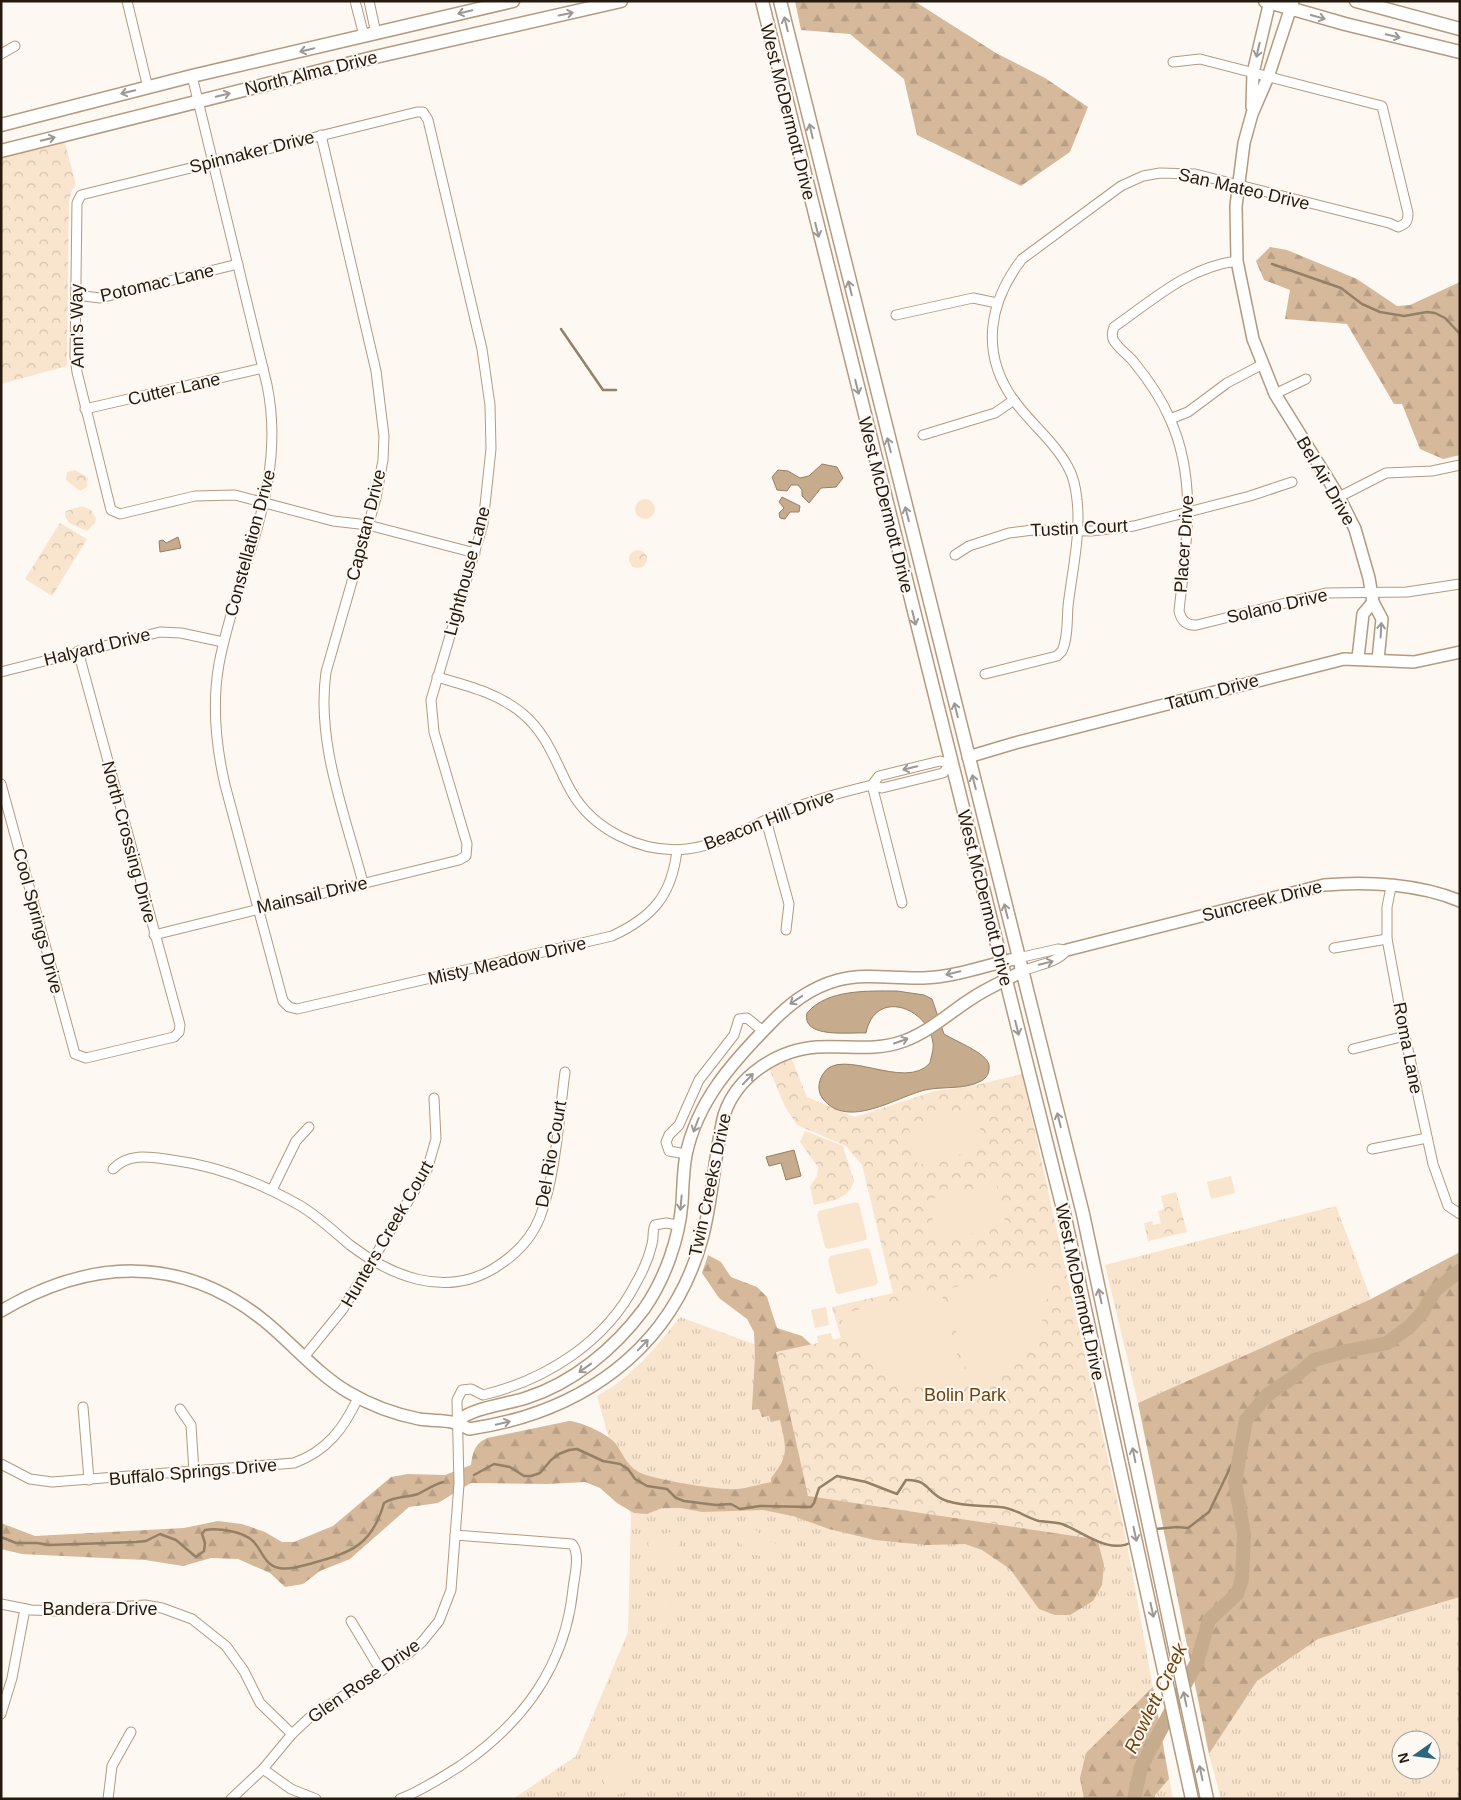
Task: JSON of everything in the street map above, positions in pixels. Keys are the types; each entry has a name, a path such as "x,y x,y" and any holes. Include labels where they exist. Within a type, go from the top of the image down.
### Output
{"main road":[{"name":"North Alma Drive","path":"1,124 192,76 512,1"},
{"name":"North Alma Drive","path":"1,151 376,57 621,1"},
{"name":"West McDermott Drive","path":"762,1 805,182 1064,1213 1115,1450 1142,1563 1192,1799"},
{"name":"West McDermott Drive","path":"780,1 1082,1214 1208,1799"},
{"path":"1356,1 1460,29"},
{"path":"1268,2 1292,5 1460,52"},
{"path":"370,35 376,57"},
{"path":"805,182 823,178"},
{"path":"951,764 968,757"}],"street":[{"path":"127,1 148,88"},
{"path":"356,1 363,32 370,35 375,29 369,1"},
{"name":"Bel Air Drive","path":"1252,114 1253,73 1268,2"},
{"name":"Bel Air Drive","path":"1292,5 1268,77 1252,114 1244,143 1236,206 1237,261 1246,313 1275,394 1339,496 1355,529 1372,597 1382,619 1378,660"},
{"path":"1,54 15,46"},
{"path":"1173,62 1200,59 1268,77"},
{"name":"Constellation Drive","path":"192,76 263,368 271,404 274,432 271,472 265,502 223,642 216,699 220,765 282,997 289,1007"},
{"name":"San Mateo Drive","path":"985,674 1057,656 1062,651 1076,532 1077,501 1068,467 1043,432 1014,400 995,362 992,338 997,303 1011,273 1022,259 1121,186 1143,176 1176,172 1195,174 1238,184 1389,223 1398,227 1405,225 1408,213 1382,106 1268,77"},
{"name":"Spinnaker Drive","path":"81,195 321,135 423,112"},
{"name":"Lighthouse Lane","path":"423,112 428,120 488,380 491,426 489,483 483,524 431,700 431,718 467,852"},
{"name":"Capstan Drive","path":"321,135 376,370 381,403 383,460 376,498 326,672 322,697 324,733 363,883"},
{"name":"Ann's Way","path":"81,195 77,203 75,356 85,409 107,498 113,512 120,514 195,496 217,494 235,494 265,502"},
{"name":"Placer Drive","path":"1185,622 1179,611 1190,513 1182,452 1170,419 1144,375 1115,342 1112,331 1114,327 1188,275 1204,268 1237,261"},
{"name":"Potomac Lane","path":"76,296 100,298 238,264"},
{"path":"896,315 973,298 997,303"},
{"path":"1170,419 1188,412 1227,383 1263,364"},
{"name":"Cutter Lane","path":"85,409 263,368"},
{"path":"1275,394 1306,379"},
{"path":"923,435 995,413 1014,400"},
{"path":"1339,496 1386,473 1432,470 1460,465"},
{"name":"Tustin Court","path":"954,555 969,546 1009,533 1033,530 1076,532 1112,530 1190,513 1279,488 1292,482"},
{"path":"265,502 333,521 368,525 475,554"},
{"name":"Solano Drive","path":"1185,622 1197,625 1326,593 1372,597 1460,584"},
{"path":"1358,658 1363,614 1372,597"},
{"name":"Halyard Drive","path":"1,672 160,632 223,642"},
{"name":"North Crossing Drive","path":"78,652 180,1025 179,1032"},
{"name":"Tatum Drive","path":"968,757 1298,669 1358,658 1414,662 1460,652"},
{"name":"Beacon Hill Drive","path":"437,677 484,691 502,699 524,715 542,735 578,801 607,829 641,844 677,850 702,847 809,802 872,784 879,776 940,761 951,764"},
{"name":"Cool Springs Drive","path":"1,784 73,1050 78,1056 86,1058 171,1038 179,1032"},
{"path":"872,784 902,903"},
{"path":"766,820 789,904 786,930"},
{"name":"Misty Meadow Drive","path":"289,1007 297,1009 612,936 631,927 658,904 669,888 675,872 677,850"},
{"name":"Mainsail Drive","path":"154,935 459,860 467,852"},
{"name":"Suncreek Drive","path":"1018,958 1058,949 1067,950 1324,885 1359,883 1439,892 1460,901"},
{"name":"Roma Lane","path":"1391,887 1387,907 1387,938 1405,1036 1427,1138 1448,1206 1460,1214"},
{"path":"1334,948 1387,938"},
{"name":"Suncreek Drive","path":"1022,972 1033,966 1060,959 1067,950"},
{"name":"Twin Creeks Drive","path":"457,1422 466,1414 527,1398 552,1388 585,1369 608,1350 644,1308 667,1266 678,1225 686,1154 702,1111 716,1084 744,1049 794,1002 831,982 874,976 933,977 1018,958"},
{"name":"Twin Creeks Drive","path":"1,1311 45,1288 85,1275 125,1272 165,1274 208,1287 239,1304 263,1320 338,1386 358,1398 386,1409 418,1419 457,1422 469,1429 498,1425 550,1410 597,1384 626,1362 649,1338 680,1293 698,1250 707,1218 718,1139 726,1110 736,1092 756,1071 774,1059 796,1051 817,1047 854,1049 898,1043 921,1034 977,995 1022,972"},
{"path":"686,1154 670,1151 666,1142 669,1135 679,1126 699,1080 732,1040 739,1019 750,1020 763,1031"},
{"path":"1353,1048 1405,1036"},
{"name":"Del Rio Court","path":"112,1169 127,1158 153,1157 212,1167 272,1190 320,1219 372,1260 409,1278 430,1282 470,1279 488,1272 517,1252 534,1229 547,1193 565,1072"},
{"name":"Hunters Creek Court","path":"304,1357 335,1321 427,1170 436,1138 434,1098"},
{"path":"272,1190 296,1142 309,1127"},
{"path":"1372,1149 1427,1138"},
{"name":"Glen Rose Drive","path":"231,1799 263,1769 292,1734 317,1711 422,1642 439,1621 451,1590 459,1484 457,1400 462,1390 471,1388 483,1395 523,1383 567,1360 594,1338 611,1320 636,1284 647,1261 656,1225 666,1223 678,1225"},
{"name":"Buffalo Springs Drive","path":"1,1464 30,1479 52,1482 279,1465 305,1459 321,1450 339,1433 358,1398"},
{"path":"83,1407 89,1480"},
{"path":"180,1409 191,1425 194,1472"},
{"path":"400,1799 446,1775 477,1754 517,1719 532,1700 548,1674 559,1648 572,1595 576,1551 572,1544 455,1535"},
{"name":"Bandera Drive","path":"1,1604 24,1609 58,1611 145,1606 162,1608 192,1619 226,1646 244,1671 260,1703 292,1734"},
{"path":"1,1714 13,1673 24,1609"},
{"path":"351,1621 381,1670"},
{"path":"108,1799 112,1766 131,1732"},
{"path":"263,1769 291,1790 316,1799"}],"green space":[{"path":"795,1 914,1 996,53 1045,78 1088,107 1070,152 1021,186 917,135 904,79 850,34 801,30"},
{"path":"64,139 76,185 72,190 69,200 67,366 1,384 1,155"},
{"path":"1270,247 1287,250 1357,279 1397,306 1410,305 1460,282 1460,455 1443,459 1420,449 1402,404 1394,404 1347,324 1285,319 1290,290 1264,280 1256,261"},
{"path":"75,470 88,478 87,487 80,491 66,480 67,472"},
{"path":"645,499 652,502 655,509 652,516 645,519 638,516 635,509 638,502"},
{"path":"82,506 91,510 96,518 95,523 87,531 69,523 65,516 66,511"},
{"path":"60,523 87,539 52,596 25,579"},
{"path":"634,550 642,550 647,555 645,566 634,568 629,563 629,555"},
{"name":"Bolin Park","path":"787,1059 792,1060 807,1097 855,1117 935,1091 972,1086 1022,1074 1127,1544 808,1496 776,1352 841,1338 832,1307 893,1293 862,1165 846,1146 797,1125 784,1105 769,1068"},
{"path":"975,1108 985,1148 918,1165 908,1125"},
{"path":"805,1131 843,1146 854,1181 848,1192 838,1199 814,1205 810,1187 817,1176 818,1167 800,1142"},
{"path":"1231,1176 1235,1193 1211,1199 1207,1182"},
{"path":"996,1183 1006,1225 938,1242 928,1200"},
{"path":"1176,1192 1187,1232 1148,1241 1144,1223 1152,1221 1153,1225 1161,1223 1158,1211 1164,1209 1161,1196"},
{"path":"856,1202 859,1204 867,1237 866,1240 828,1249 825,1247 817,1215 819,1211"},
{"path":"1336,1206 1371,1299 1138,1403 1105,1265"},
{"path":"867,1248 870,1250 878,1282 876,1285 839,1294 836,1293 828,1260 830,1256"},
{"path":"1460,1252 1460,1597 1318,1639 1257,1681 1209,1754 1138,1403 1371,1299"},
{"path":"708,1255 721,1262 731,1277 757,1287 767,1297 777,1328 802,1336 814,1347 1080,1473 1104,1565 1102,1585 1093,1601 1070,1615 1055,1615 1039,1609 1010,1569 982,1550 965,1544 926,1545 875,1540 829,1529 793,1516 763,1510 702,1512 681,1508 662,1508 647,1514 634,1513 617,1503 600,1488 585,1482 547,1484 471,1483 438,1503 409,1507 350,1559 320,1571 303,1584 285,1587 270,1573 238,1559 211,1558 183,1566 145,1560 22,1554 1,1549 1,1523 35,1536 184,1528 218,1521 242,1524 265,1532 282,1542 294,1542 333,1526 391,1477 408,1474 445,1475 471,1465 475,1448 487,1438 569,1421 587,1426 607,1436 616,1444 630,1465 644,1474 686,1484 729,1489 771,1482 771,1478 781,1463 785,1451 780,1420 771,1422 769,1416 762,1417 759,1409 752,1410 755,1356 754,1332 747,1319 719,1298 702,1273"},
{"path":"1047,1265 1048,1281 1045,1311 1034,1340 1026,1352 1003,1374 970,1385 947,1294 951,1288"},
{"path":"935,1292 942,1295 965,1385 923,1388 905,1384 888,1376 872,1366 859,1352 848,1334 840,1314"},
{"path":"826,1307 829,1325 815,1328 811,1310"},
{"path":"680,1317 776,1352 809,1496 1127,1544 1173,1799 513,1799 576,1756 628,1632 631,1516 597,1396 632,1371 652,1351"},
{"path":"831,1333 836,1351 821,1355 817,1336"},
{"path":"742,1523 750,1524 764,1538 776,1544 779,1549 777,1555 763,1557 755,1555 742,1546 736,1533 737,1526"},
{"path":"674,1531 680,1539 678,1549 670,1562 663,1564 652,1556 648,1544 652,1537"},
{"path":"1460,1597 1460,1799 1221,1799 1209,1754 1257,1681 1318,1639"},
{"path":"661,1598 668,1601 671,1608 668,1615 661,1618 654,1615 651,1608 654,1601"},
{"path":"1153,1687 1169,1779 1155,1795 1155,1799 1084,1799 1080,1778 1086,1753"},
{"path":"619,1757 625,1759 627,1768 626,1790 619,1795 605,1786 602,1777 609,1764"}],"shaded area":[{"path":"822,464 837,467 843,478 836,487 821,488 809,503 802,496 802,490 798,485 791,485 787,491 777,490 772,477 778,470 788,471 800,478 809,476"},
{"path":"782,497 800,506 799,512 790,512 785,519 780,518 779,513 784,508 779,502"},
{"path":"178,537 181,548 160,552 159,541 163,540 166,543"},
{"path":"897,991 924,995 932,999 944,1034 983,1056 989,1065 988,1074 983,1080 975,1084 925,1090 859,1112 845,1112 833,1108 823,1099 819,1086 823,1074 831,1066 843,1064 858,1065 890,1072 905,1073 919,1071 930,1063 933,1043 929,1030 922,1020 912,1012 901,1008 890,1007 880,1011 871,1019 866,1033 839,1033 819,1030 811,1027 807,1021 807,1013 825,999 837,995"},
{"path":"794,1150 801,1176 786,1180 781,1163 769,1166 766,1157"}],"waterway":[{"path":"1272,264 1341,288 1362,304 1380,312 1404,316 1427,312 1435,313 1445,318 1460,334"},
{"path":"561,329 603,390 616,390"},
{"name":"Rowlett Creek","path":"1134,1799 1141,1767 1197,1662 1209,1620 1237,1594 1242,1579 1244,1534 1235,1482 1246,1420 1267,1395 1298,1374 1314,1360 1387,1343 1409,1327 1422,1313 1435,1291 1460,1270"},
{"path":"474,1475 494,1464 510,1467 524,1476 531,1476 540,1473 559,1454 577,1449 603,1461 620,1464 628,1469 635,1479 647,1486 667,1489 676,1498 684,1501 716,1505 731,1504 740,1509 760,1506 811,1507 819,1488 837,1476 866,1482 897,1494 906,1480 914,1480 920,1482 940,1498 954,1503 1010,1509 1039,1521 1062,1524 1097,1541 1114,1546 1132,1542"},
{"path":"1155,1529 1188,1528 1209,1512 1231,1466 1242,1451"},
{"path":"1,1537 16,1543 49,1545 136,1542 146,1541 160,1534 176,1540 196,1557 204,1551 205,1543 202,1534 205,1530 217,1529 243,1535 253,1541 270,1564 279,1568 292,1568 339,1555 359,1545 373,1529 384,1503 392,1499 418,1494 443,1482"}]}
